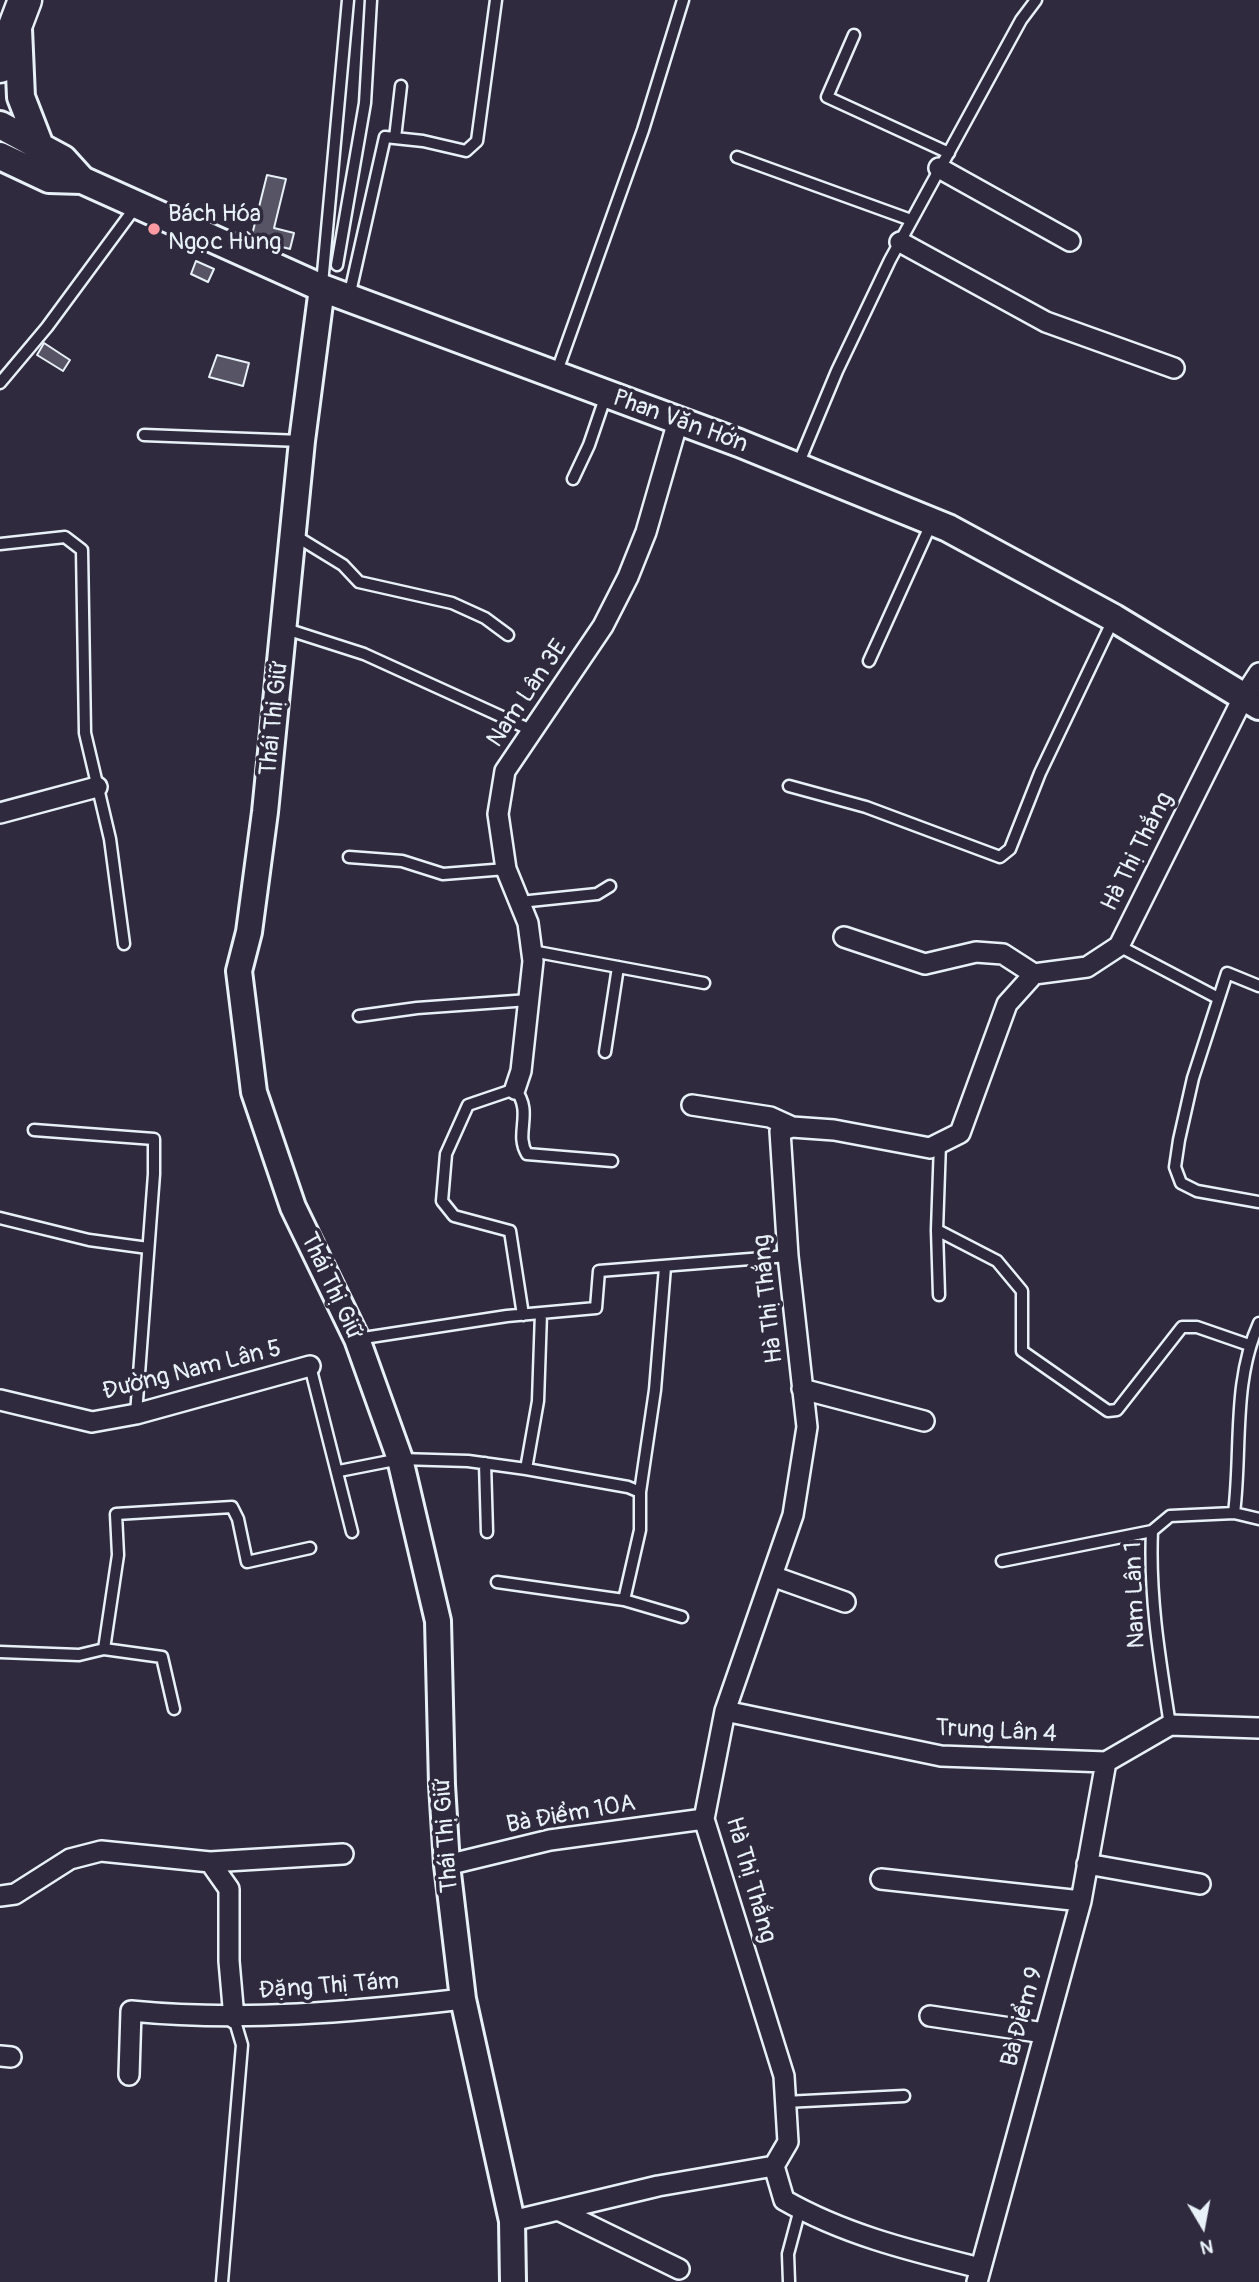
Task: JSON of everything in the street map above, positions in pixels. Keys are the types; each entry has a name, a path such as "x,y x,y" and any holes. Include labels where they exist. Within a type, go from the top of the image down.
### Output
{"highway":[{"path":"0,66 22,8"}],"main road":[{"path":"22,8 21,97 40,146"},
{"name":"Phan Văn Hớn","path":"0,125 63,159 82,180"},
{"name":"Phan Văn Hớn","path":"0,156 49,179 82,180 322,288 678,421 932,522 1114,618 1251,701"},
{"path":"0,177 38,174"}],"street":[{"path":"944,161 1070,242"},
{"path":"900,242 1046,322 1174,368"},
{"name":"Thái Thị Giữ","path":"322,288 302,441 258,869 249,932 239,971 254,1092 293,1207 357,1339 400,1458 438,1621 447,1865 463,1999 512,2221 513,2282"},
{"name":"Nam Lân 3E","path":"516,1089 521,1071 532,951 528,923 506,869 498,814 505,771 604,626 646,532 678,421"},
{"name":"Hà Thị Thắng","path":"1034,974 1087,967 1119,946 1251,701 1259,673"},
{"path":"0,814 97,787"},
{"path":"692,1105 770,1117 792,1127 834,1129 930,1148 960,1133 1007,1004 1034,974 1003,954 976,952 925,964 844,937"},
{"name":"Hà Thị Thắng","path":"774,2166 788,2142 783,2077 704,1819 725,1712 795,1503 807,1427 788,1256 780,1131 792,1127"},
{"name":"Đường Nam Lân 5","path":"0,1400 92,1422 136,1414 310,1366"},
{"path":"802,1389 924,1421"},
{"path":"772,1576 845,1602"},
{"name":"Trung Lân 4","path":"725,1712 942,1756 1106,1762"},
{"path":"1106,1762 1170,1725 1259,1728"},
{"name":"Bà Điểm 9","path":"978,2275 1081,1901 1106,1762"},
{"name":"Bà Điểm 10A","path":"447,1865 550,1840 704,1819"},
{"path":"0,1896 15,1894 70,1859 101,1851 210,1862 342,1854"},
{"name":"Đặng Thị Tám","path":"210,1862 229,1889 229,1961 234,2018 330,2014 463,1999"},
{"path":"1087,1864 1200,1884"},
{"path":"881,1879 1081,1901"},
{"path":"129,2075 131,2011 234,2018"},
{"path":"930,2016 1044,2033"},
{"path":"512,2221 658,2186 774,2166 784,2200 820,2221 978,2275"},
{"path":"558,2210 679,2269"}],"lane":[{"path":"322,288 348,0"},
{"path":"337,265 365,103 371,0"},
{"path":"349,297 385,137 466,151 477,141 496,0"},
{"path":"555,377 635,154 683,0"},
{"path":"797,467 837,371 911,220 1021,20 1036,0"},
{"path":"855,35 827,97 944,161"},
{"path":"395,138 401,86"},
{"path":"737,157 911,220"},
{"path":"0,383 47,327 137,205"},
{"path":"573,479 606,395"},
{"path":"144,435 302,441"},
{"path":"869,661 932,522"},
{"path":"293,535 343,565 359,582 452,603 485,618 508,635"},
{"path":"0,544 65,537 82,550 85,733 110,839 124,944"},
{"path":"789,786 866,807 1000,857 1010,849 1040,773 1114,618"},
{"path":"284,629 365,654 531,730"},
{"path":"349,857 402,861 443,874 506,869"},
{"path":"520,902 597,894 610,886"},
{"path":"1119,946 1218,998"},
{"path":"532,951 704,983"},
{"path":"605,1052 618,967"},
{"path":"1259,986 1227,973 1193,1078 1175,1167 1181,1183 1197,1191 1259,1202"},
{"path":"359,1016 417,1008 529,1000"},
{"path":"516,1089 468,1105 446,1154 442,1201 454,1216 510,1231 523,1315"},
{"name":"Nam Lân 3E","path":"516,1089 525,1102 523,1144 527,1154 612,1161"},
{"path":"34,1130 153,1139 136,1414"},
{"path":"939,1296 937,1230 940,1143"},
{"path":"0,1218 89,1240 148,1248"},
{"path":"937,1230 997,1261 1022,1291 1022,1351 1108,1411 1117,1410 1182,1327 1197,1327 1249,1345"},
{"path":"357,1339 523,1315 596,1308 599,1271 788,1256"},
{"path":"624,1600 640,1530 640,1492 655,1390 666,1267"},
{"path":"526,1469 538,1401 541,1313"},
{"path":"1234,1513 1240,1469 1240,1405 1249,1345 1259,1323"},
{"name":"Đường Nam Lân 5","path":"310,1366 339,1471 352,1532"},
{"path":"339,1471 400,1458 485,1463 628,1487 640,1492"},
{"path":"485,1463 487,1532"},
{"path":"104,1649 118,1556 116,1514 232,1507 236,1510 247,1562 310,1548"},
{"name":"Nam Lân 1","path":"1170,1725 1156,1638 1151,1562 1152,1531 1170,1516 1234,1513 1259,1519"},
{"path":"1002,1561 1152,1531"},
{"path":"497,1582 624,1600 682,1617"},
{"path":"0,1652 79,1656 104,1649 162,1657 174,1709"},
{"path":"222,2282 242,2045 234,2018"},
{"path":"785,2102 904,2096"},
{"path":"789,2282 788,2254 800,2209"}],"building":[{"path":"267,175 286,179 274,228 294,233 290,249 251,239"},
{"path":"196,261 214,269 208,282 191,274"},
{"path":"44,343 70,360 63,371 37,355"},
{"path":"217,355 249,363 243,386 209,377"}],"place":[{"name":"Bách Hóa Ngọc Hùng","path":"154,229"}]}
